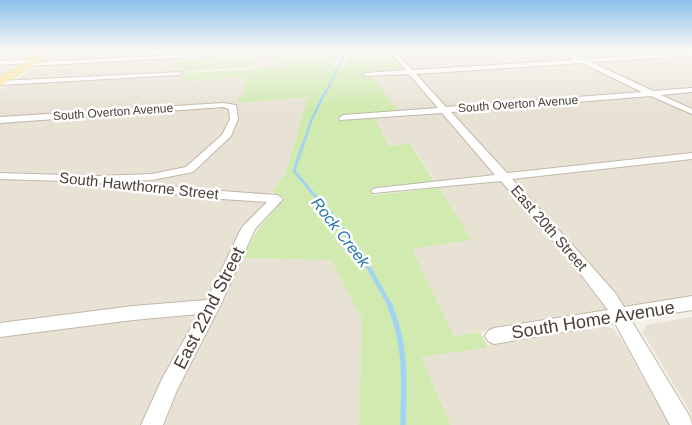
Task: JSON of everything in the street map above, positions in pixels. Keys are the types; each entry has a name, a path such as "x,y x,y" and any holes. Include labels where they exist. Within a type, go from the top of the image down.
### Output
{"main road":[{"path":"0,83 21,70"}],"street":[{"path":"366,75 444,70"},
{"path":"602,70 692,112"},
{"name":"East 20th Street","path":"410,72 504,176 610,299 682,425"},
{"path":"0,83 179,73"},
{"name":"South Overton Avenue","path":"344,118 692,90"},
{"name":"South Overton Avenue","path":"0,120 226,105 232,107 234,120 232,128 202,160 189,170 152,177 97,179"},
{"path":"377,191 692,156"},
{"name":"South Hawthorne Street","path":"0,176 97,179 183,192 277,199"},
{"name":"East 22nd Street","path":"152,425 170,384 212,306 249,227 277,199"},
{"name":"South Home Avenue","path":"494,336 692,303"},
{"path":"0,330 133,312 212,306"}],"shaded area":[{"path":"0,70 12,70 0,77"},
{"path":"31,70 174,70 172,74 184,73 182,81 246,77 243,95 238,103 309,97 286,172 262,207 240,232 229,254 242,258 331,260 362,319 359,425 0,425 0,122 219,108 227,104 0,118 0,90"},
{"path":"413,70 692,70 692,296 454,336 412,249 472,240 411,143 389,146 374,117 400,114 371,75 415,72"},
{"path":"692,317 692,415 643,333 646,325"},
{"path":"605,326 614,329 624,343 669,425 451,425 421,357"}],"green space":[{"path":"174,70 207,70 173,72"},
{"path":"244,70 406,70 362,74 371,75 398,111 337,117 339,121 374,117 389,146 410,143 434,181 370,188 373,195 439,188 472,240 412,249 454,336 480,332 488,347 421,357 451,425 359,425 362,319 331,260 242,258 258,229 285,198 272,192 286,172 308,97 238,103 239,97 243,95 246,77 181,81 184,73"}],"waterway":[{"name":"Rock Creek","path":"326,92 337,70"},
{"name":"Rock Creek","path":"303,146 311,121 326,90"},
{"name":"Rock Creek","path":"303,144 294,171 332,216"},
{"name":"Rock Creek","path":"331,214 361,254 391,307"},
{"name":"Rock Creek","path":"390,306 402,350 404,379 403,425"}]}
